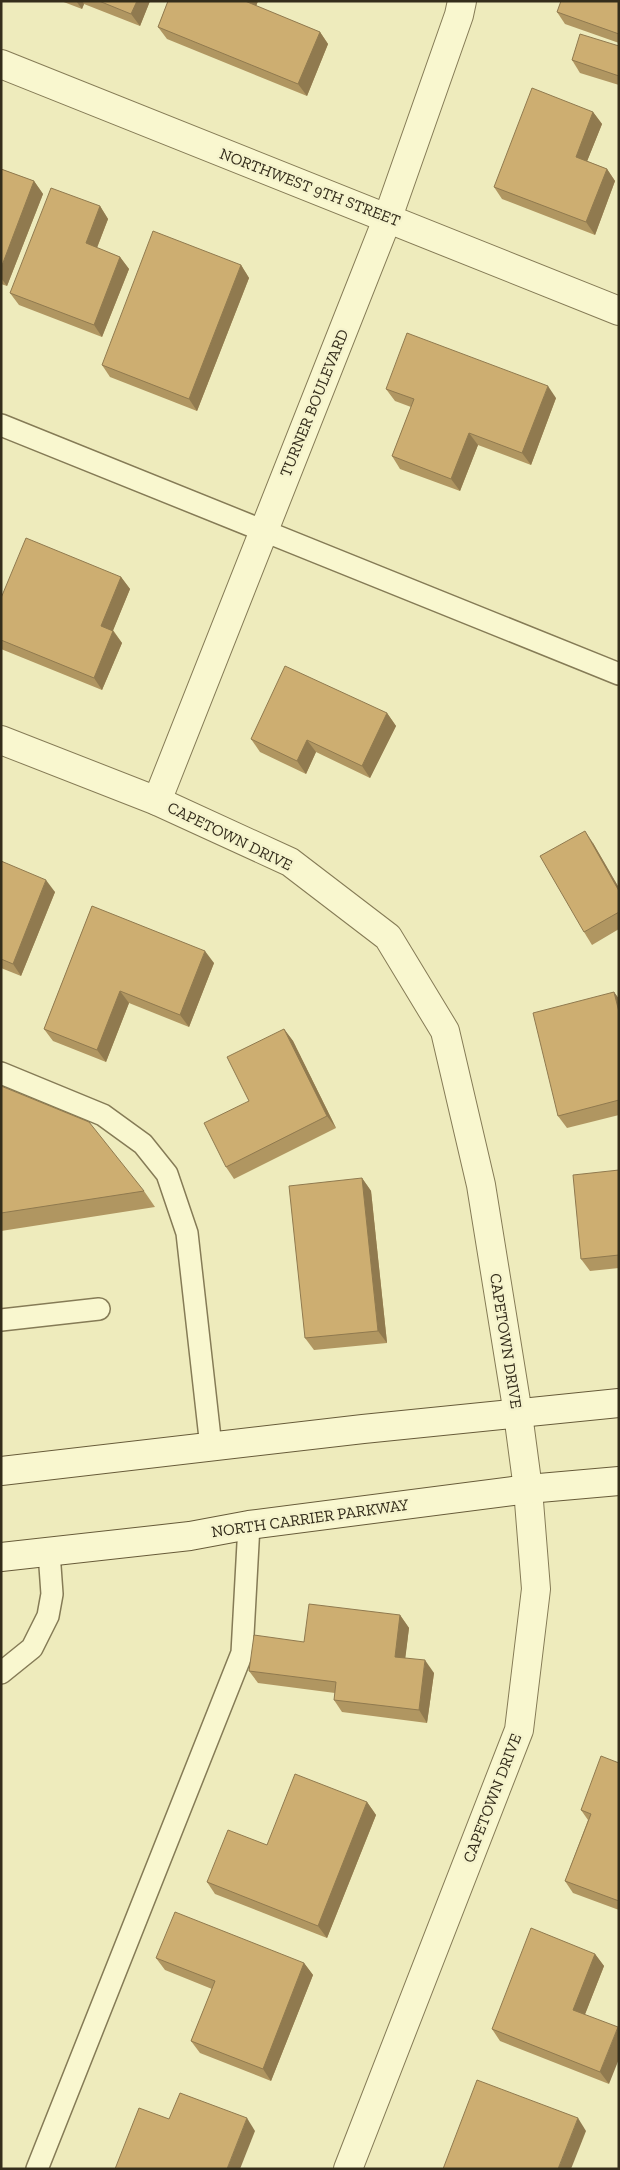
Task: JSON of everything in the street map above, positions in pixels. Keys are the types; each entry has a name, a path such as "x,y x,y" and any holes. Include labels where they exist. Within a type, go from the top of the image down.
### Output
{"street":[{"name":"TURNER BOULEVARD","path":"157,801 388,217 459,15 462,1"},
{"name":"NORTHWEST 9TH STREET","path":"1,64 312,190 388,217 619,311"},
{"name":"CAPETOWN DRIVE","path":"1,740 157,801 290,862 388,937 445,1031 480,1185 518,1414 528,1489 536,1589 519,1730 348,2169"},
{"path":"1,1471 619,1403"},
{"name":"NORTH CARRIER PARKWAY","path":"1,1557 190,1536 249,1525 528,1489 619,1481"}],"lane":[{"path":"1,425 619,674"},
{"path":"1,1073 103,1115 143,1144 167,1174 187,1233 211,1447"},
{"path":"1,1320 99,1309"},
{"path":"37,2169 242,1653 249,1525"},
{"path":"1,1673 32,1648 48,1616 52,1594 49,1552"}],"building":[{"path":"99,1 137,1 131,14"},
{"path":"168,1 245,1 320,32 298,84 158,27"},
{"path":"561,1 619,1 619,34 557,12"},
{"path":"580,34 619,46 619,76 572,60"},
{"path":"532,88 593,112 576,157 607,169 586,222 494,187"},
{"path":"1,169 34,181 1,268"},
{"path":"51,188 100,206 86,243 120,257 94,325 10,293"},
{"path":"153,231 241,265 189,399 102,365"},
{"path":"407,333 548,386 522,453 469,433 451,479 392,456 414,399 386,389"},
{"path":"26,538 121,577 101,626 113,631 94,678 1,640 1,598"},
{"path":"285,666 387,713 362,766 307,740 297,761 251,739"},
{"path":"585,831 619,891 619,912 584,932 540,856"},
{"path":"1,861 46,880 13,964 1,959"},
{"path":"92,906 205,951 180,1015 120,991 97,1050 44,1029"},
{"path":"614,992 619,1012 619,1100 558,1116 533,1013"},
{"path":"284,1029 327,1116 226,1167 204,1123 249,1101 227,1057"},
{"path":"1,1086 89,1122 144,1191 1,1213"},
{"path":"619,1170 619,1255 581,1259 573,1175"},
{"path":"362,1178 378,1331 305,1338 289,1186"},
{"path":"309,1604 400,1615 395,1657 425,1660 419,1710 334,1700 336,1682 249,1671 254,1635 304,1642"},
{"path":"601,1756 619,1763 619,1901 565,1881 591,1814 581,1810"},
{"path":"295,1774 367,1802 318,1926 207,1882 228,1830 267,1845"},
{"path":"175,1912 304,1963 263,2069 191,2041 215,1981 156,1958"},
{"path":"531,1928 595,1954 573,2010 618,2027 600,2072 492,2029"},
{"path":"477,2080 578,2118 558,2169 443,2169"},
{"path":"180,2093 247,2118 227,2169 115,2169 139,2108 169,2119"}]}
